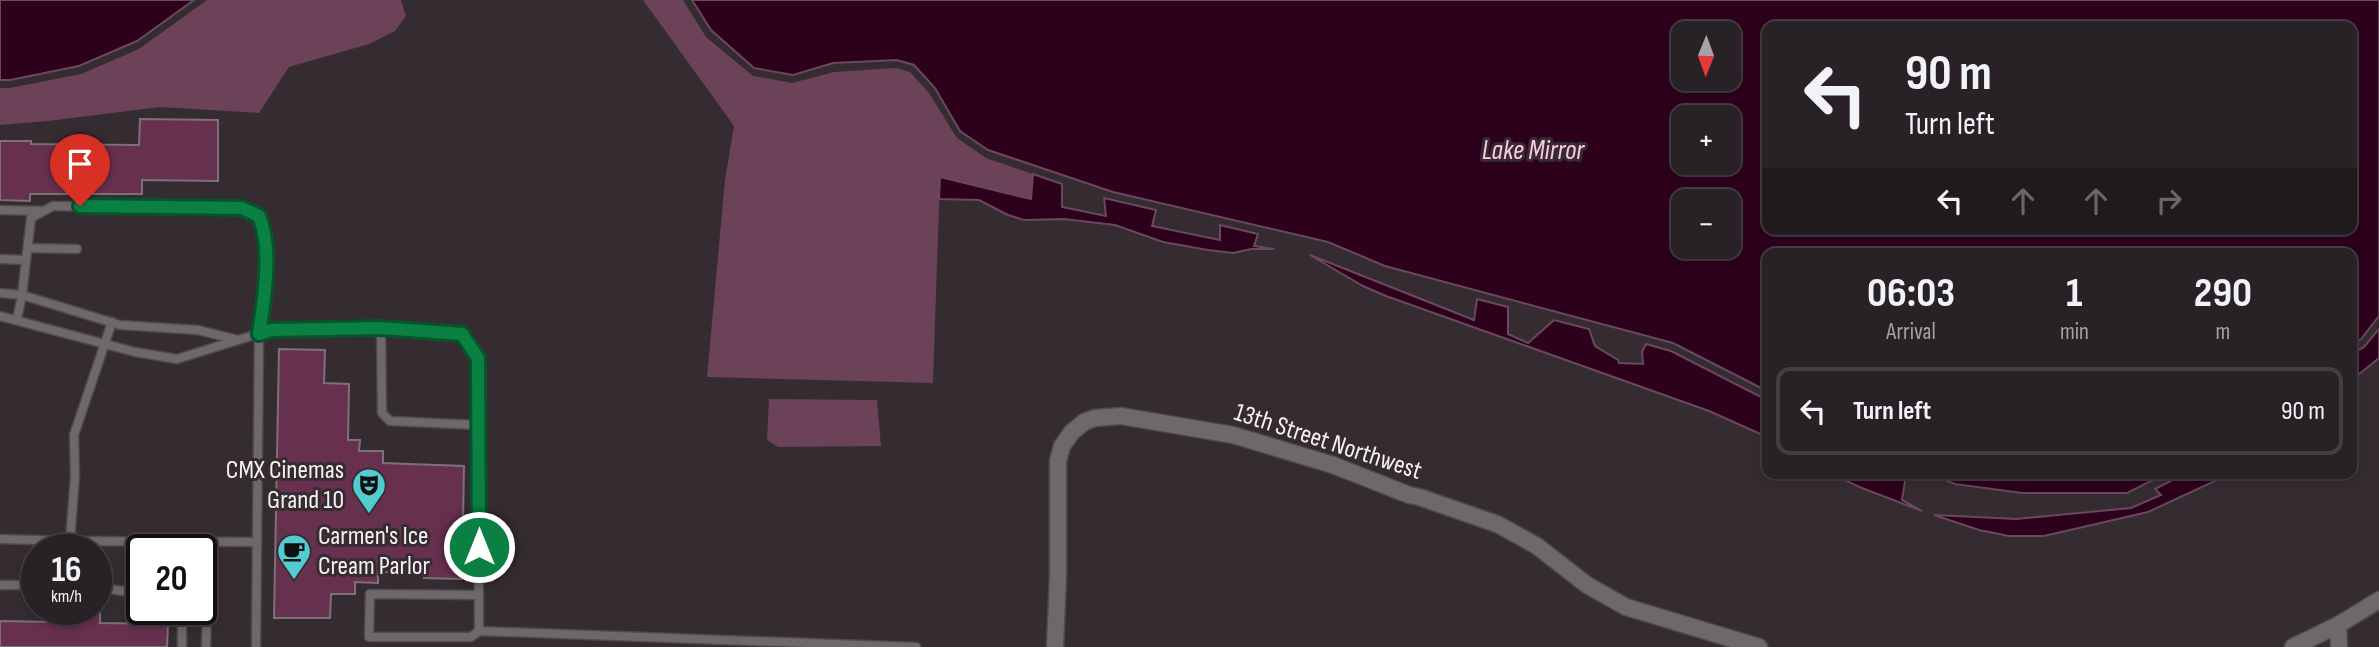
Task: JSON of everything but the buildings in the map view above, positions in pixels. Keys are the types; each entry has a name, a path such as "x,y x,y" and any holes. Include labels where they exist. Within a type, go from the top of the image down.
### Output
{"street":[{"name":"13th Street Northwest","path":"1055,647 1058,461 1062,446 1080,425 1108,416 1233,435 1333,465 1409,495 1497,524 1537,546 1587,586 1626,607 1759,647"},
{"path":"2293,647 2338,625 2379,600"},
{"path":"2338,625 2339,647"}],"lane":[{"path":"17,319 31,218 53,206 242,208 259,216 265,231 265,289 259,334 256,647"},
{"path":"0,210 44,211"},
{"path":"28,248 77,248"},
{"path":"0,259 26,260"},
{"path":"0,293 22,295 112,322 198,330 238,340"},
{"path":"0,316 135,352 177,359 271,330 381,328 462,334 478,358 479,631"},
{"path":"71,534 75,476 74,435 112,322"},
{"path":"381,328 382,413 390,421 478,425"},
{"path":"0,539 21,541"},
{"path":"217,542 257,542"},
{"path":"0,585 21,585"},
{"path":"479,595 370,594 369,637 471,637 479,631 916,647"},
{"path":"181,647 182,625"},
{"path":"206,647 207,625"}],"shaded area":[{"path":"207,0 401,0 406,16 395,31 369,44 289,67 259,113 160,107 0,125 0,88 81,74 139,49"},
{"path":"643,0 683,0 706,37 753,76 792,83 834,72 896,68 910,72 929,93 957,138 986,158 1033,174 1032,200 940,177 933,383 707,377 725,180 734,126"},
{"path":"769,399 877,400 881,446 778,447 767,440"}],"water":[{"path":"0,0 194,0 137,41 79,66 0,80"},
{"name":"Lake Mirror","path":"692,0 2379,0 2379,316 2357,341 2357,248 1762,248 1762,388 1673,343 1385,266 1328,242 1113,192 988,150 960,131 935,88 914,65 897,60 833,63 793,75 754,68 711,30"},
{"path":"1033,174 1062,184 1062,207 1106,216 1104,198 1156,210 1152,226 1220,240 1220,225 1258,234 1254,246 1274,249 1251,249 1233,253 1208,250 1163,242 1115,225 1064,219 1024,220 979,200 939,199 940,177 1031,199"},
{"path":"1310,255 1474,320 1477,299 1508,307 1508,334 1528,343 1554,320 1589,329 1595,346 1619,363 1643,364 1642,352 1646,344 1671,351 1762,397 1762,435 1709,411 1363,286"},
{"path":"2379,329 2379,358 2357,376 2357,351"},
{"path":"1842,479 1905,479 1902,500 1922,511"},
{"path":"1942,479 2155,479 2127,493 2022,493 1955,484"},
{"path":"2174,479 2219,479 2148,512 2044,536 2009,536 1979,530 1934,515 2017,519 2131,508 2161,495 2155,489"}],"place":[{"name":"CMX Cinemas Grand 10","path":"369,515"},
{"name":"Carmen's Ice Cream Parlor","path":"294,581"}],"route":[{"path":"80,206 242,208 259,216 265,231 265,289 259,334 271,330 381,328 462,334 478,358 479,547"}]}
